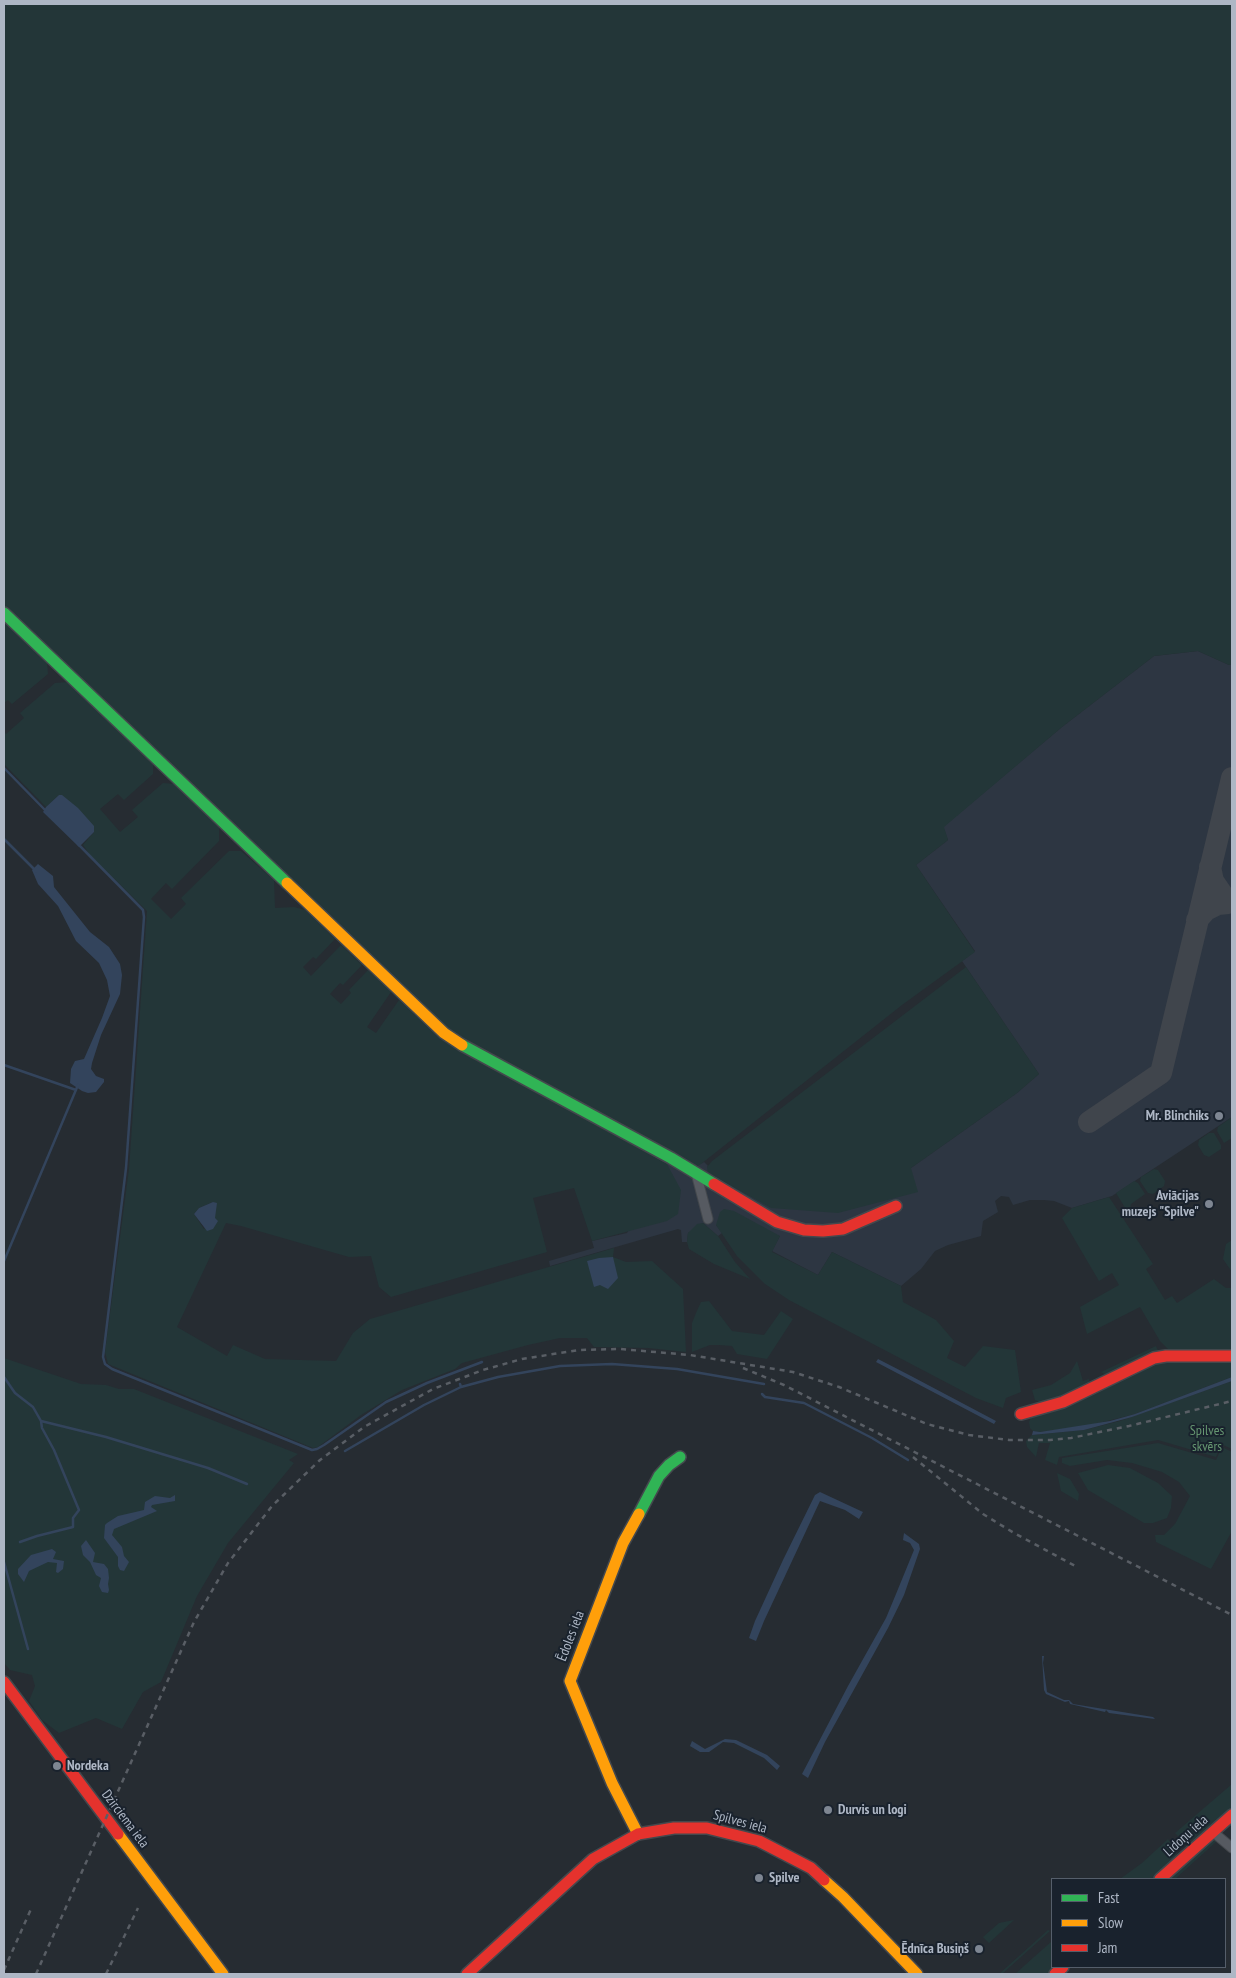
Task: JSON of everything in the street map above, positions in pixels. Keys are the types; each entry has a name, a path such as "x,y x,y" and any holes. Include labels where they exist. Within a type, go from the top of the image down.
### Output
{"street":[{"path":"4,613 444,1033 469,1050 670,1158 777,1222 804,1230 823,1232 843,1229 896,1206"},
{"path":"696,1173 708,1219"},
{"path":"1021,1414 1062,1402 1154,1358 1166,1356 1232,1356"},
{"name":"Ēdoles iela","path":"638,1834 612,1783 570,1681 624,1543 659,1476 680,1457"},
{"name":"Dzirciema iela","path":"4,1682 223,1974"},
{"name":"Lidoņu iela","path":"1161,1878 1232,1815"},
{"name":"Spilves iela","path":"467,1974 593,1860 638,1834 674,1828 707,1828 759,1841 811,1868 917,1974"},
{"path":"1213,1832 1232,1848"}],"shaded area":[{"path":"1198,651 1229,665 1232,664 1232,1117 1112,1196 1072,1208 1054,1201 1044,1200 1030,1200 1013,1205 1009,1197 1001,1196 995,1201 998,1212 983,1221 981,1236 948,1245 935,1251 921,1269 901,1286 832,1252 818,1275 772,1251 780,1236 716,1225 722,1233 718,1236 703,1223 688,1233 687,1242 682,1242 681,1230 678,1229 550,1266 549,1261 594,1248 592,1241 627,1233 667,1164 647,1153 654,1142 697,1166 704,1162 707,1167 911,1168 1017,1093 1039,1074 962,961 975,951 916,865 948,840 943,827 1062,727 1154,656"}],"green space":[{"path":"4,4 1232,4 1232,664 1229,665 1198,651 1154,656 1062,727 944,827 948,840 916,865 975,952 902,1005 697,1166 470,1045 443,1024 18,621 4,605"},
{"path":"4,620 47,663 48,674 12,704 8,700 4,703"},
{"path":"68,682 153,764 153,774 124,800 118,794 100,809 120,832 138,817 132,810 163,783 174,784 219,827 219,841 172,889 166,883 151,899 171,919 186,904 181,898 229,851 241,851 274,880 275,908 294,907 305,910 335,939 316,959 313,957 303,967 311,976 341,945 362,965 343,985 340,983 330,994 341,1004 351,993 349,990 368,970 391,992 367,1027 376,1033 399,1000 435,1034 462,1053 667,1164 681,1190 678,1214 667,1221 592,1241 574,1188 533,1198 547,1252 391,1297 379,1287 371,1256 349,1257 226,1223 177,1327 227,1356 233,1345 265,1359 336,1361 353,1333 370,1319 614,1248 613,1257 626,1262 652,1261 683,1289 686,1352 648,1348 594,1347 587,1338 560,1338 528,1345 462,1363 455,1369 402,1390 361,1415 318,1447 313,1448 108,1364 105,1352 129,1169 147,911 90,855 83,845 94,832 59,795 46,807 4,764 4,732 6,734 24,718 20,713 55,683","holes":["213,1202 215,1218 204,1229 194,1214 199,1208"]},
{"path":"966,967 1039,1074 1017,1093 911,1168 918,1192 838,1213 771,1208 708,1173 707,1167 712,1161"},
{"path":"1232,1117 1232,1138 1224,1143 1217,1131 1218,1127"},
{"path":"1209,1133 1214,1133 1221,1145 1221,1149 1209,1157 1204,1155 1198,1145 1199,1140"},
{"path":"1154,1169 1158,1170 1165,1181 1164,1186 1153,1194 1148,1193 1140,1181 1141,1177"},
{"path":"1134,1181 1138,1183 1145,1194 1131,1204 1130,1209 1127,1211 1116,1193"},
{"path":"1109,1197 1153,1264 1146,1269 1165,1300 1172,1296 1177,1303 1214,1279 1226,1288 1232,1288 1232,1351 1171,1352 1160,1341 1140,1307 1087,1334 1080,1307 1119,1285 1112,1273 1099,1281 1062,1218 1072,1208"},
{"path":"724,1209 734,1211 780,1236 772,1252 818,1275 832,1252 901,1286 903,1302 936,1320 954,1341 947,1358 965,1367 983,1346 1015,1350 1021,1392 1006,1398 1003,1408 976,1398 789,1300 765,1284 737,1256 716,1225 720,1212"},
{"path":"703,1223 718,1236 735,1262 750,1279 714,1264 689,1249 687,1242 688,1233 697,1224"},
{"path":"1232,1240 1232,1272 1223,1259 1226,1244"},
{"path":"709,1301 732,1331 764,1335 781,1311 793,1319 767,1359 737,1354 732,1346 710,1345 692,1352 692,1323 701,1302"},
{"path":"1156,1346 1159,1353 1106,1375 1101,1372"},
{"path":"4,1358 81,1384 134,1389 298,1454 289,1460 294,1463 228,1543 197,1596 161,1682 143,1692 122,1729 96,1718 59,1733 42,1720 29,1701 35,1686 32,1675 10,1670 4,1663"},
{"path":"1232,1360 1232,1377 1135,1414 1087,1426 1040,1432 1033,1431 1030,1428 1029,1422 1031,1418 1126,1373 1165,1361"},
{"path":"1077,1361 1083,1381 1089,1379 1089,1383 1054,1400 1042,1403 1035,1400 1032,1390 1051,1385 1070,1373"},
{"name":"Spilves skvērs","path":"1232,1381 1232,1449 1221,1444 1216,1457 1158,1440 1059,1457 1057,1465 1045,1460 1050,1443 1039,1443 1036,1457 1027,1447 1026,1441 1032,1435 1084,1430 1120,1421"},
{"path":"1158,1443 1216,1460 1222,1447 1232,1452 1232,1531 1211,1569 1156,1542 1155,1535 1164,1535 1175,1524 1190,1496 1179,1482 1162,1472 1132,1463 1107,1460 1070,1466 1062,1463 1062,1458"},
{"path":"1108,1465 1130,1468 1158,1483 1172,1496 1171,1508 1167,1518 1153,1523 1144,1523 1088,1490 1078,1473"},
{"path":"1057,1473 1070,1479 1079,1494 1078,1501 1061,1491"},
{"path":"1232,1784 1232,1809 1195,1842 1186,1842 1175,1833"},
{"path":"1168,1839 1176,1850 1177,1857 1155,1878 1121,1878 1142,1863"},
{"path":"1212,1840 1217,1841 1176,1878 1168,1878"},
{"path":"1014,1920 989,1943 983,1937 999,1923"},
{"path":"1048,1930 1050,1931 1002,1974 999,1974"},
{"path":"1051,1942 1051,1968 1055,1968 1048,1974 1015,1974"}],"water":[{"path":"59,795 62,795 78,808 94,826 94,832 79,847 43,812"},
{"path":"38,864 53,876 54,887 90,932 109,947 120,964 122,975 120,994 101,1035 92,1063 91,1069 96,1076 104,1079 104,1082 96,1092 88,1093 82,1091 70,1083 71,1069 75,1061 84,1059 102,1018 110,996 107,980 99,963 76,941 58,906 38,884 32,870"},
{"path":"213,1202 217,1203 215,1218 218,1221 213,1229 207,1231 194,1214 199,1208"},
{"path":"613,1257 618,1278 608,1289 600,1285 594,1287 587,1261"},
{"path":"878,1359 996,1421 994,1424 876,1362"},
{"path":"1232,1377 1232,1381 1132,1417 1084,1430 1032,1435 1033,1431 1040,1432 1110,1421 1135,1414"},
{"path":"820,1492 863,1512 859,1519 845,1510 820,1501 756,1641 749,1638 783,1560 815,1495"},
{"path":"175,1495 175,1501 152,1505 151,1507 157,1511 114,1529 112,1535 122,1547 124,1556 129,1562 124,1571 120,1570 118,1557 104,1538 105,1525 118,1516 144,1510 145,1502 155,1496 170,1498"},
{"path":"904,1533 919,1544 920,1549 904,1595 888,1628 825,1742 808,1778 802,1774 886,1618 914,1550 910,1543 903,1540"},
{"path":"86,1540 95,1553 93,1562 104,1564 108,1569 108,1593 102,1592 99,1586 101,1578 96,1575 90,1562 83,1555 81,1546"},
{"path":"52,1549 56,1552 53,1559 64,1561 63,1569 58,1573 56,1572 57,1563 48,1562 29,1571 24,1582 18,1574 18,1569 31,1555"},
{"path":"1042,1656 1044,1656 1043,1663 1047,1692 1064,1700 1069,1700 1073,1704 1153,1717 1155,1719 1109,1713 1106,1710 1105,1712 1070,1704 1069,1701 1065,1702 1046,1694 1044,1690"},
{"path":"725,1739 736,1740 767,1755 780,1766 777,1770 764,1758 734,1743 723,1742 709,1752 700,1752 690,1746 692,1741 705,1749"}],"waterway":[{"path":"4,768 46,811"},
{"path":"4,839 36,871"},
{"path":"78,844 143,910 144,917 126,1168 103,1357 105,1364 112,1369 312,1450 324,1445 386,1402 427,1383 482,1362"},
{"path":"4,1065 76,1090"},
{"path":"4,1261 78,1085"},
{"path":"461,1387 498,1377 560,1366 612,1364 677,1369 764,1384"},
{"path":"4,1377 15,1393 33,1407 41,1421 106,1437 208,1468 247,1484"},
{"path":"345,1451 424,1405 461,1387 460,1384"},
{"path":"762,1394 765,1397 804,1403 872,1438 908,1460"},
{"path":"20,1542 73,1527 73,1518 79,1510 54,1450 42,1428 41,1421"},
{"path":"4,1562 28,1649"}],"taxiway":[{"path":"1089,1122 1161,1073 1232,778"},
{"path":"1197,920 1206,910 1218,904 1228,903 1213,881 1210,867"}],"railway":[{"path":"36,1974 194,1622 228,1563 272,1506 320,1460 364,1427 433,1389 483,1370 522,1359 579,1350 620,1349 690,1355 793,1372 839,1387 927,1424 969,1435 1009,1440 1071,1438 1232,1401"},
{"path":"743,1368 784,1385 1232,1615"},
{"path":"913,1457 983,1514 1077,1567"},
{"path":"106,1974 138,1908"},
{"path":"4,1970 31,1909"}],"traffic: fast":[{"path":"4,613 287,883"},
{"path":"462,1045 671,1158 714,1184"},
{"path":"639,1514 659,1476 680,1457"}],"traffic: slow":[{"path":"287,883 444,1033 462,1045"},
{"path":"638,1834 612,1783 570,1681 623,1543 639,1514"},
{"path":"118,1834 223,1974"},
{"path":"824,1880 843,1897 917,1974"}],"traffic: jam":[{"path":"714,1184 777,1222 804,1230 843,1229 896,1206"},
{"path":"1021,1414 1063,1402 1154,1358 1166,1356 1232,1356"},
{"path":"4,1682 118,1834"},
{"path":"1161,1878 1232,1815"},
{"path":"467,1974 593,1859 638,1834 674,1828 707,1828 759,1841 811,1868 824,1880"},
{"path":"1055,1974 1062,1968"}],"place":[{"name":"Mr. Blinchiks","path":"1219,1116"},
{"name":"Aviācijas muzejs \"Spilve\"","path":"1209,1204"},
{"name":"Nordeka","path":"57,1766"},
{"name":"Durvis un logi","path":"828,1810"},
{"name":"Spilve","path":"759,1878"},
{"name":"Ēdnīca Busiņš","path":"979,1949"}]}
